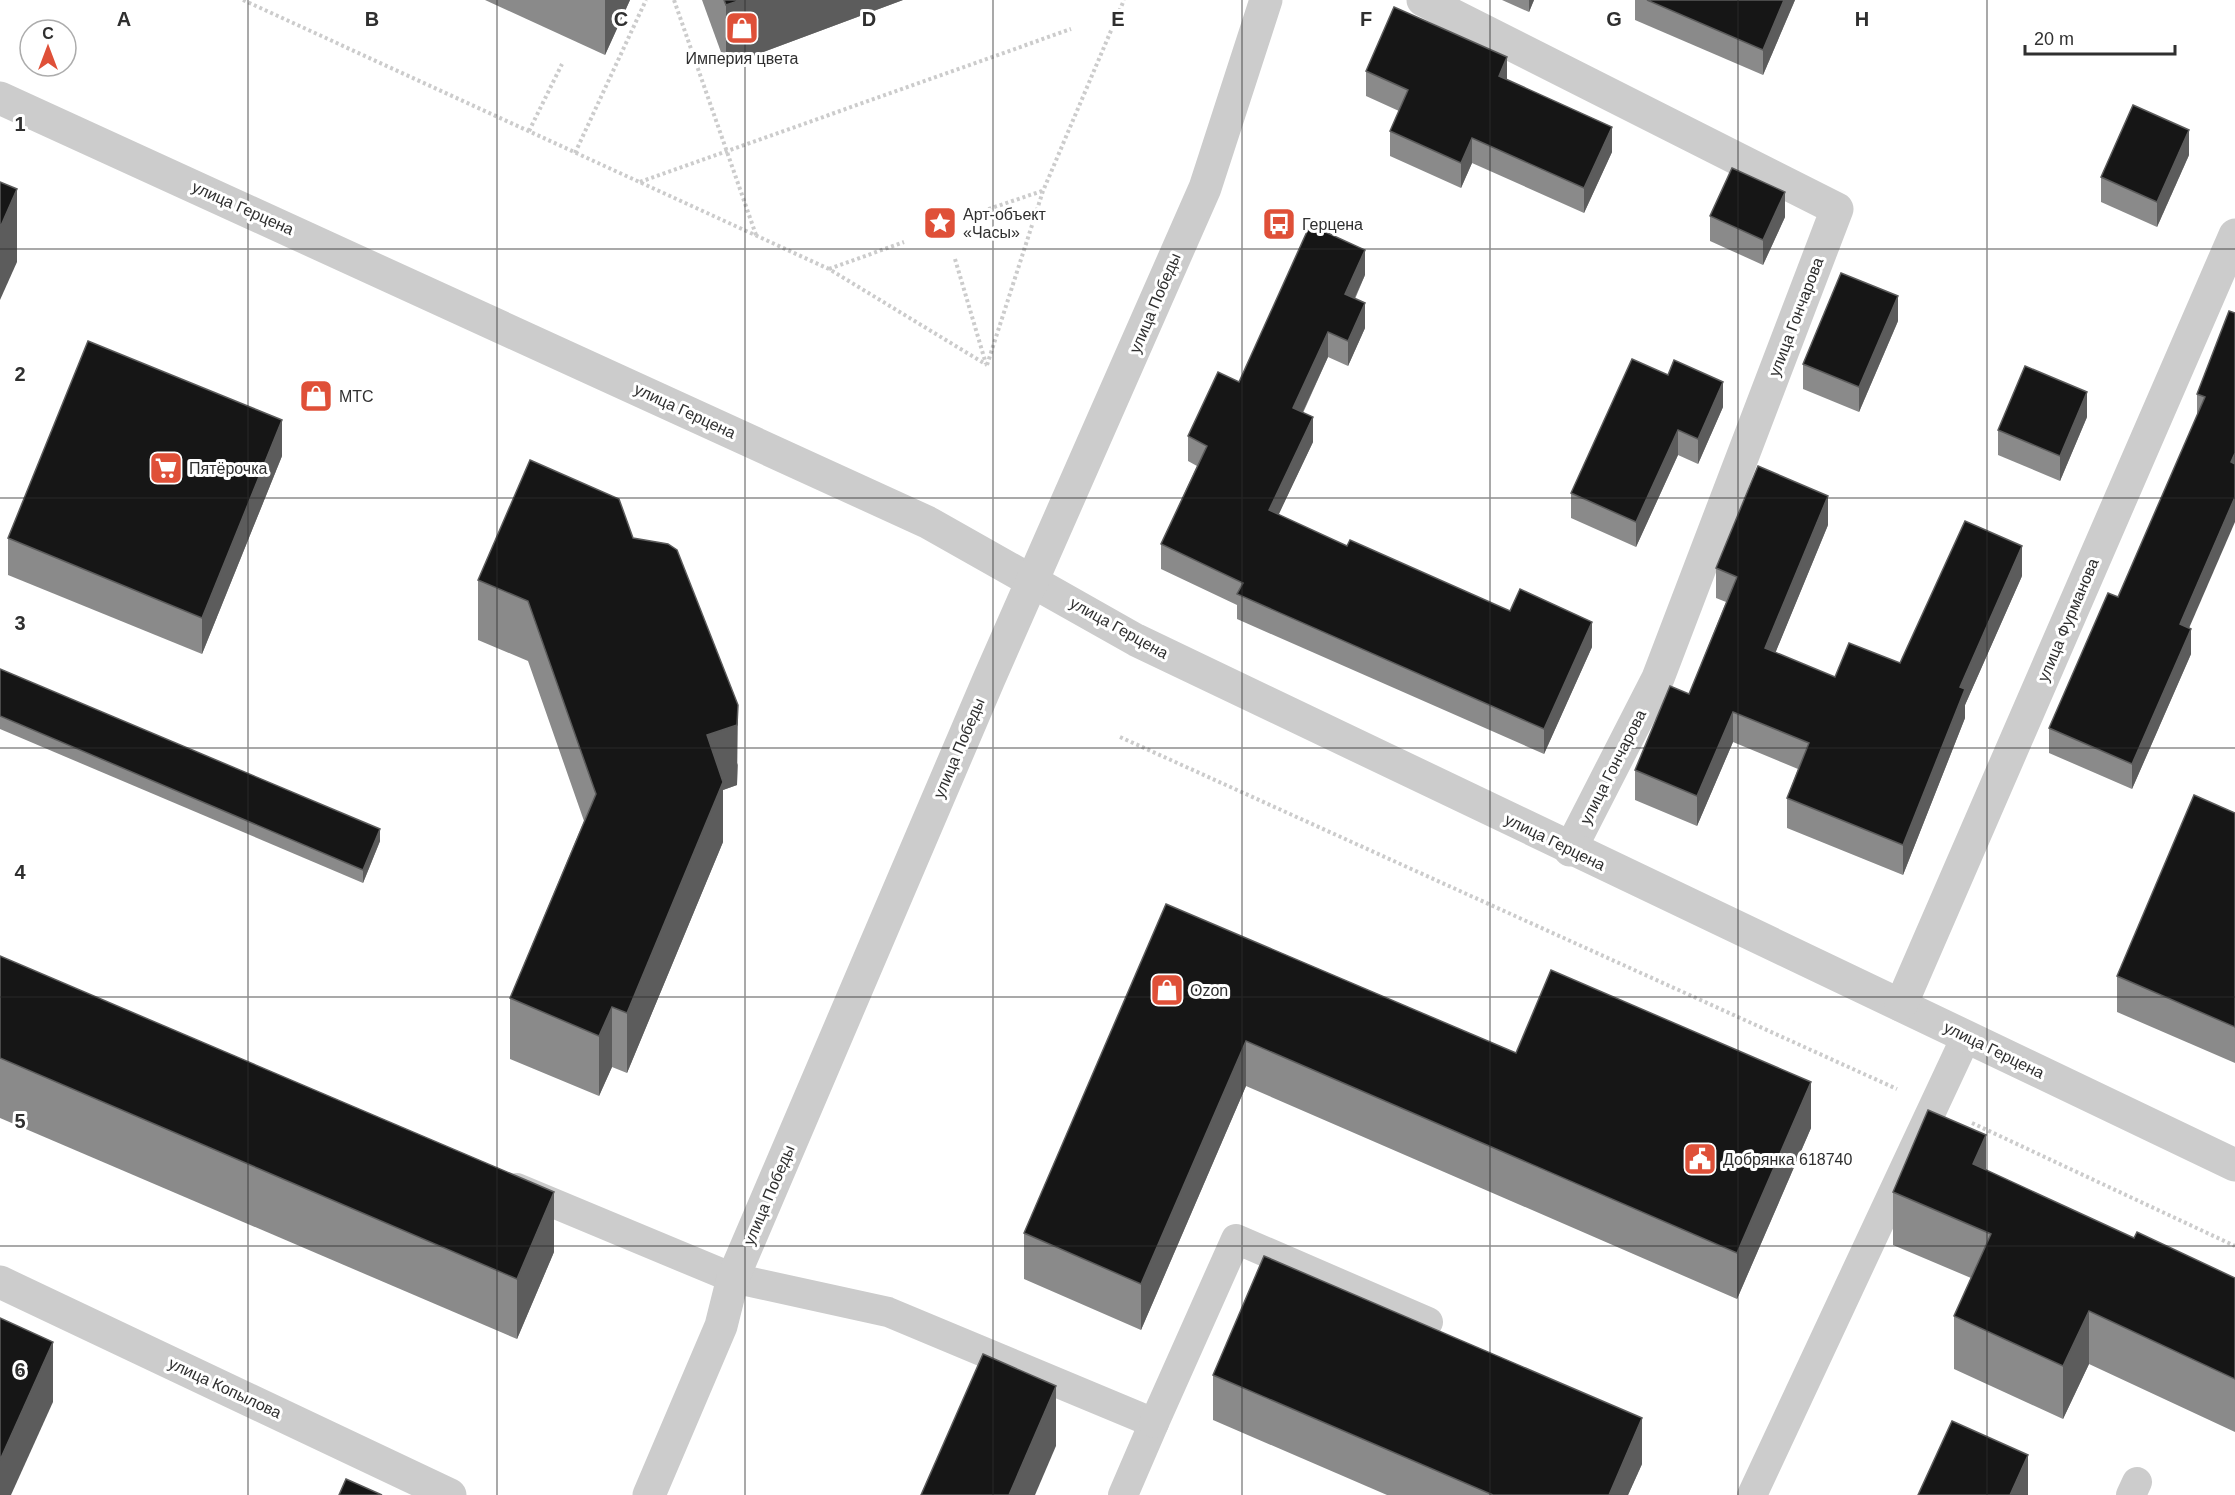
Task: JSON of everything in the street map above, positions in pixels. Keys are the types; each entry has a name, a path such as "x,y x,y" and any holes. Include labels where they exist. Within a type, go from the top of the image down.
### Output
{"street":[{"name":"улица Гончарова","path":"1423,0 1837,209 1658,678 1570,850"},
{"name":"улица Победы","path":"649,1495 721,1326 733,1278 1032,580 1204,188 1262,1"},
{"name":"улица Герцена","path":"0,98 927,522 1136,640 1570,850 2235,1165"},
{"name":"улица Фурманова","path":"1901,1005 2235,235"},
{"name":"улица Копылова","path":"0,1282 450,1495"}],"lane":[{"path":"1752,1495 1966,1037"},
{"path":"489,1177 733,1278 888,1312 1154,1423"},
{"path":"1123,1495 1236,1239 1428,1322"}],"path":[{"path":"243,0 828,268 987,365"},
{"path":"575,153 646,0"},
{"path":"674,0 756,235"},
{"path":"987,365 1043,191 1124,0"},
{"path":"639,182 1071,29"},
{"path":"529,131 562,64"},
{"path":"977,213 1043,191"},
{"path":"828,268 904,242"},
{"path":"955,258 987,365"},
{"path":"1120,737 1934,1106 2235,1246"}],"building":[{"path":"724,0 741,0 726,5"},
{"path":"1647,0 1784,0 1763,50"},
{"path":"1394,7 1507,57 1499,76 1612,127 1584,188 1472,138 1461,163 1390,131 1408,90 1366,71"},
{"path":"2133,105 2189,130 2157,202 2101,177"},
{"path":"1732,168 1785,192 1763,240 1710,216"},
{"path":"0,182 17,189 0,228"},
{"path":"1310,225 1365,250 1345,294 1365,303 1348,341 1328,332 1293,408 1313,417 1269,510 1347,546 1350,540 1510,611 1520,589 1592,622 1544,729 1237,594 1243,583 1161,544 1207,446 1188,436 1218,372 1239,382"},
{"path":"1841,273 1898,296 1859,387 1803,364"},
{"path":"2229,311 2235,313 2235,453 2231,462 2235,464 2235,497 2180,624 2191,629 2132,764 2049,728 2108,593 2118,597 2205,397 2197,394"},
{"path":"88,341 282,420 202,618 8,538"},
{"path":"1632,359 1668,375 1674,360 1723,382 1698,439 1678,430 1636,522 1571,493"},
{"path":"2025,366 2087,392 2060,456 1998,430"},
{"path":"530,460 619,499 633,538 668,544 677,550 738,705 737,725 707,735 723,782 627,1013 612,1007 599,1036 510,998 596,794 528,601 478,580"},
{"path":"1758,466 1828,496 1765,648 1835,677 1849,643 1900,663 1965,521 2022,546 1960,687 1965,689 1903,845 1787,798 1809,743 1733,712 1697,796 1635,770 1670,686 1689,694 1737,577 1716,568"},
{"path":"0,669 380,829 363,870 0,716"},
{"path":"2194,795 2235,813 2235,1027 2117,976"},
{"path":"1166,904 1516,1053 1551,970 1811,1082 1737,1253 1246,1041 1141,1284 1024,1233"},
{"path":"0,956 554,1192 517,1279 0,1058"},
{"path":"1928,1110 1986,1135 1973,1164 2134,1238 2137,1232 2235,1278 2235,1379 2089,1311 2063,1366 1954,1316 1991,1234 1893,1192"},
{"path":"1264,1256 1642,1418 1609,1495 1493,1495 1213,1375"},
{"path":"0,1318 53,1342 0,1460"},
{"path":"983,1354 1056,1386 1009,1495 921,1495"},
{"path":"1952,1421 2028,1455 2010,1495 1918,1495"},
{"path":"346,1479 382,1495 339,1495"}],"place":[{"name":"Империя цвета","path":"742,28"},
{"name":"Арт-объект «Часы»","path":"940,223"},
{"name":"Герцена","path":"1279,224"},
{"name":"МТС","path":"316,396"},
{"name":"Пятёрочка","path":"166,468"},
{"name":"Ozon","path":"1167,990"},
{"name":"Добрянка 618740","path":"1700,1159"}]}
